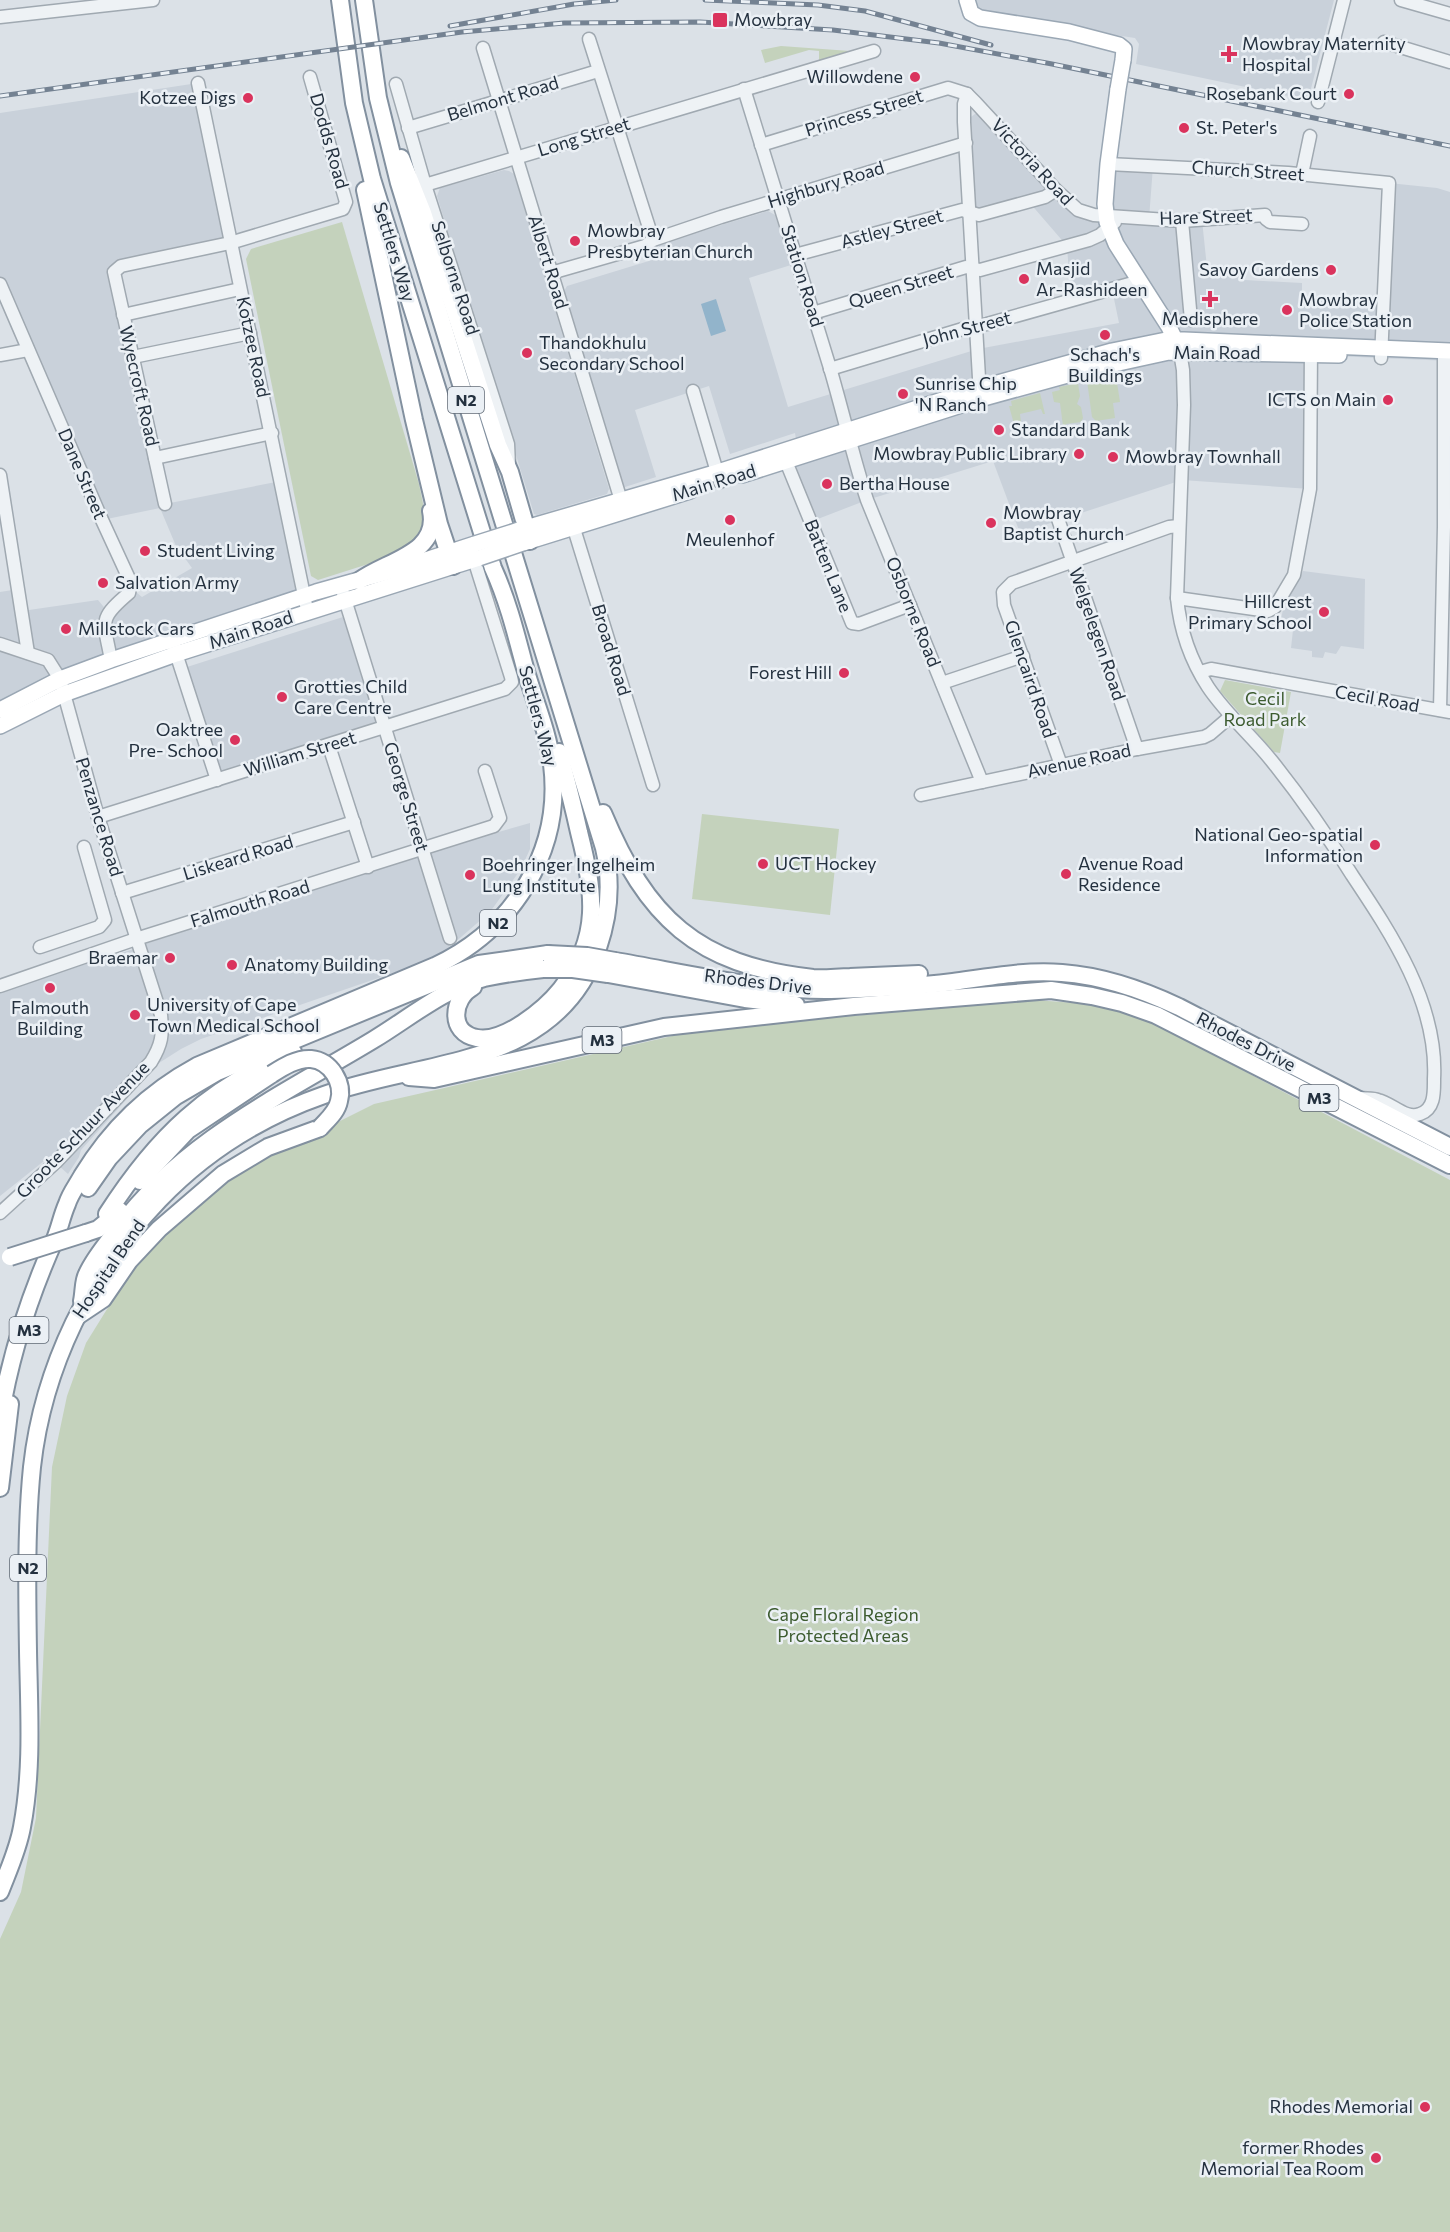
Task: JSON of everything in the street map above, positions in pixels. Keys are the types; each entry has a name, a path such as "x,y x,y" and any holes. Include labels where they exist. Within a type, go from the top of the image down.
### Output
{"highway":[{"name":"Settlers Way","path":"59,1231 67,1202 98,1152 127,1118 160,1088 210,1060 447,960 481,939 516,902 535,871 546,842 552,810 553,778 546,737 506,597 493,568 370,173 357,118 340,0"},
{"name":"Settlers Way","path":"364,0 378,98 406,208 604,848 608,882 608,907 604,931 593,964 558,1012 523,1038 486,1053 395,1077"},
{"path":"378,98 423,213 498,445 510,472 525,536"},
{"path":"357,118 362,178 414,420 451,559"},
{"path":"359,581 409,555 423,544 429,535 433,521 426,466"},
{"path":"513,621 533,666 558,747 589,872 592,909 583,952 559,991 539,1011 511,1030 489,1038 474,1038 462,1030 456,1020 456,1010 459,999 472,988 500,976 545,962"},
{"path":"579,767 597,797 628,866 648,898 679,929 712,951 753,967 814,978 970,972 993,976"},
{"name":"Rhodes Drive","path":"92,1182 118,1148 140,1125 176,1096 211,1075 479,964 505,960 545,962 587,956 612,967 805,990 895,987 1039,972 1070,974 1110,981 1142,990 1179,1007 1450,1147"},
{"path":"107,1214 135,1172 169,1133 196,1108 237,1079 269,1062 505,960"},
{"path":"612,967 765,1002 854,1006"},
{"path":"79,1311 86,1275 105,1245 138,1203 171,1171 221,1131 375,1039 416,1011 459,988 484,978 500,976"},
{"name":"Rhodes Drive","path":"395,1077 435,1079 664,1027 854,1006 1051,990 1073,992 1122,1003 1171,1022 1450,1165"},
{"path":"5,1260 98,1230 116,1215 149,1179 208,1127 264,1093 375,1039"},
{"path":"79,1311 103,1299 129,1261 159,1229 223,1174 268,1147 320,1128 331,1117 339,1103 340,1089 335,1074 325,1064 311,1059 295,1062 272,1074 188,1130 87,1232"},
{"name":"Hospital Bend","path":"0,1892 22,1826 30,1762 27,1585 32,1465 47,1389 79,1311 139,1222 171,1189 218,1149 249,1129 307,1101 350,1086 395,1077"},
{"path":"59,1231 92,1182"},
{"name":"M3","path":"0,1488 10,1402 32,1318 70,1220 92,1182"},
{"name":"N2","path":"0,1418 20,1331 42,1268 59,1231"}],"main road":[{"path":"965,8 1119,45 1124,50 1108,164 1112,220 1140,281 1178,346"},
{"name":"Main Road","path":"0,710 174,647 306,604 758,465 1112,351 1178,346 1311,349 1447,356"},
{"name":"Main Road","path":"343,593 359,581 378,582"},
{"name":"Main Road","path":"0,726 62,687 111,660 174,647"}],"street":[{"path":"0,17 74,4 153,0"},
{"path":"1318,102 1344,0"},
{"path":"1401,0 1450,13"},
{"path":"589,39 653,240"},
{"path":"1384,42 1450,62"},
{"name":"Albert Road","path":"483,48 623,505"},
{"name":"Long Street","path":"425,185 874,51"},
{"name":"Belmont Road","path":"408,128 598,71"},
{"name":"Dodds Road","path":"230,243 339,211 345,206 346,201 310,77"},
{"name":"Kotzee Road","path":"198,83 306,604"},
{"name":"Selborne Road","path":"396,84 425,185 508,444 510,472"},
{"name":"Princess Street","path":"761,145 944,88 967,94"},
{"name":"Station Road","path":"744,89 849,435"},
{"path":"967,94 964,104 964,122 980,393"},
{"name":"Victoria Road","path":"967,94 1056,190 1078,210 1112,220"},
{"path":"964,122 975,114 987,114"},
{"path":"1302,174 1310,136"},
{"name":"Highbury Road","path":"551,273 645,246 653,240 966,143"},
{"name":"Church Street","path":"1108,164 1302,174 1389,183 1381,353"},
{"name":"Astley Street","path":"795,255 962,210 978,215 1045,197 1056,190"},
{"name":"Hare Street","path":"1112,220 1182,221 1265,215 1267,221 1270,222 1302,224"},
{"name":"Queen Street","path":"813,313 966,267 980,270 1089,240 1112,220"},
{"path":"1182,221 1191,320"},
{"name":"Wyecroft Road","path":"165,504 114,276 116,269 122,266 230,243"},
{"name":"John Street","path":"830,369 1140,281"},
{"name":"Dane Street","path":"0,284 131,583 129,593 114,605 106,616 105,624 111,660"},
{"path":"123,315 240,289"},
{"path":"133,357 250,333"},
{"path":"1178,346 1183,370 1184,405 1177,598 1183,630 1208,687 1270,758 1303,802 1392,935 1420,998 1434,1053 1432,1101 1428,1109 1418,1115 1408,1114 1379,1100 1356,1098"},
{"path":"1177,598 1268,611 1275,607 1290,582 1296,567 1310,489 1311,349"},
{"path":"0,355 28,350"},
{"path":"1445,711 1447,356"},
{"path":"693,391 719,477"},
{"path":"155,458 272,433"},
{"name":"Osborne Road","path":"849,435 852,455 867,500 982,782"},
{"name":"Batten Lane","path":"784,456 852,623 859,624 910,605"},
{"path":"0,475 28,653"},
{"name":"Welgelegen Road","path":"1058,519 1137,749"},
{"name":"Broad Road","path":"571,521 653,785"},
{"path":"1072,562 1169,527 1179,526"},
{"name":"William Street","path":"98,818 502,691 509,686 511,677 475,552"},
{"name":"Glencaird Road","path":"1061,765 1004,605 1003,592 1012,583 1072,562"},
{"name":"George Street","path":"343,593 450,938"},
{"path":"0,644 48,660 62,687"},
{"path":"174,647 217,780"},
{"path":"942,684 1023,656"},
{"name":"Cecil Road","path":"1200,672 1211,669 1445,711"},
{"path":"1208,687 1219,677 1233,674"},
{"name":"Penzance Road","path":"62,687 98,818 136,939"},
{"name":"Avenue Road","path":"921,795 1204,737 1231,716"},
{"path":"329,746 368,867"},
{"name":"Falmouth Road","path":"0,986 136,939 494,826 499,822 499,814 485,771"},
{"name":"Liskeard Road","path":"122,893 354,822"},
{"path":"40,947 103,925 105,915 84,847"},
{"path":"90,867 111,860"},
{"path":"94,882 116,874"},
{"name":"Groote Schuur Avenue","path":"0,1213 56,1162 151,1062 159,1049 163,1034 161,1015 136,939"}],"shaded area":[{"name":"Mowbray Maternity Hospital","path":"971,0 1334,0 1308,100 1136,64 1139,44 1135,38 982,15"},
{"path":"198,83 230,243 118,267 165,504 281,481 304,596 111,660 0,710 0,592 19,589 22,611 98,600 108,612 131,588 142,597 192,568 176,546 160,508 102,520 0,284 0,113"},
{"path":"975,114 987,114 1072,206 1105,216 1108,164 1153,166 1149,219 1202,220 1208,277 1245,274 1245,280 1302,283 1302,299 1383,303 1389,183 1437,188 1450,192 1450,361 1311,355 1310,489 1182,480 1020,533 993,461 867,500 810,522 782,451 797,446 795,433 730,454 709,386 635,410 656,477 625,487 621,485 563,293 567,286 662,257 658,244 768,211 775,215 791,265 749,278 788,407 978,349 1119,323 1113,294 1071,301 1067,246 1029,202 970,212 964,122"},
{"name":"Thandokhulu Secondary School","path":"504,170 514,174 609,489 607,494 537,515 534,514 437,196 440,188"},
{"name":"Hillcrest Primary School","path":"1303,571 1365,579 1364,649 1341,646 1336,654 1325,652 1323,658 1312,657 1312,651 1291,648 1294,621 1281,619 1284,605"},
{"name":"Grotties Child Care Centre","path":"343,617 376,723 218,772 187,667"},
{"name":"University of Cape Town Medical School","path":"530,823 530,849 521,869 490,912 435,957 201,1039 181,1049 159,1063 81,1150 68,1174 49,1157 0,1196 0,991 134,949 147,952 145,944 418,855"}],"green space":[{"path":"781,46 850,51 850,53 819,62 819,51 809,50 765,63 761,50"},
{"path":"342,222 419,484 426,518 419,540 384,559 318,580 311,576 246,259 251,249"},
{"path":"1116,376 1120,402 1113,403 1115,418 1096,421 1092,417 1087,381"},
{"path":"1078,383 1080,396 1077,404 1081,407 1083,418 1081,422 1066,424 1067,434 1064,434 1060,403 1054,402 1052,392 1060,390 1059,387"},
{"path":"1040,393 1045,414 1041,409 1020,414 1021,422 1014,424 1009,406 1012,406 1011,401"},
{"name":"Cecil Road Park","path":"1225,680 1291,692 1280,753 1274,752 1220,691"},
{"path":"702,814 839,829 830,915 692,899"},
{"name":"Cape Floral Region Protected Areas","path":"1034,1000 1090,1004 1148,1020 1450,1180 1450,2232 0,2232 0,1939 21,1892 36,1818 52,1467 67,1396 86,1343 135,1264 188,1213 238,1172 374,1104 703,1029"}],"water":[{"path":"716,299 726,331 711,336 701,304"}],"railway":[{"path":"450,26 574,4 616,0"},
{"path":"705,0 818,5 865,11 991,45"},
{"path":"0,96 462,32 564,23 700,22 833,30 939,43 1450,146"}],"place":[{"name":"Mowbray","path":"720,20"},
{"name":"Mowbray Maternity Hospital","path":"1229,54"},
{"name":"Willowdene","path":"915,77"},
{"name":"Rosebank Court","path":"1349,94"},
{"name":"Kotzee Digs","path":"248,98"},
{"name":"St. Peter's","path":"1184,128"},
{"name":"Mowbray Presbyterian Church","path":"575,241"},
{"name":"Savoy Gardens","path":"1331,270"},
{"name":"Masjid Ar-Rashideen","path":"1024,279"},
{"name":"Medisphere","path":"1210,299"},
{"name":"Mowbray Police Station","path":"1287,310"},
{"name":"Schach's Buildings","path":"1105,335"},
{"name":"Thandokhulu Secondary School","path":"527,353"},
{"name":"Sunrise Chip 'N Ranch","path":"903,394"},
{"name":"ICTS on Main","path":"1388,400"},
{"name":"Standard Bank","path":"999,430"},
{"name":"Mowbray Public Library","path":"1079,454"},
{"name":"Mowbray Townhall","path":"1113,457"},
{"name":"Bertha House","path":"827,484"},
{"name":"Meulenhof","path":"730,520"},
{"name":"Mowbray Baptist Church","path":"991,523"},
{"name":"Student Living","path":"145,551"},
{"name":"Salvation Army","path":"103,583"},
{"name":"Hillcrest Primary School","path":"1324,612"},
{"name":"Millstock Cars","path":"66,629"},
{"name":"Forest Hill","path":"844,673"},
{"name":"Grotties Child Care Centre","path":"282,697"},
{"name":"Oaktree Pre- School","path":"235,740"},
{"name":"National Geo-spatial Information","path":"1375,845"},
{"name":"UCT Hockey","path":"763,864"},
{"name":"Avenue Road Residence","path":"1066,874"},
{"name":"Boehringer Ingelheim Lung Institute","path":"470,875"},
{"name":"Braemar","path":"170,958"},
{"name":"Anatomy Building","path":"232,965"},
{"name":"Falmouth Building","path":"50,988"},
{"name":"University of Cape Town Medical School","path":"135,1015"},
{"name":"Rhodes Memorial","path":"1425,2107"},
{"name":"former Rhodes Memorial Tea Room","path":"1376,2158"}]}
